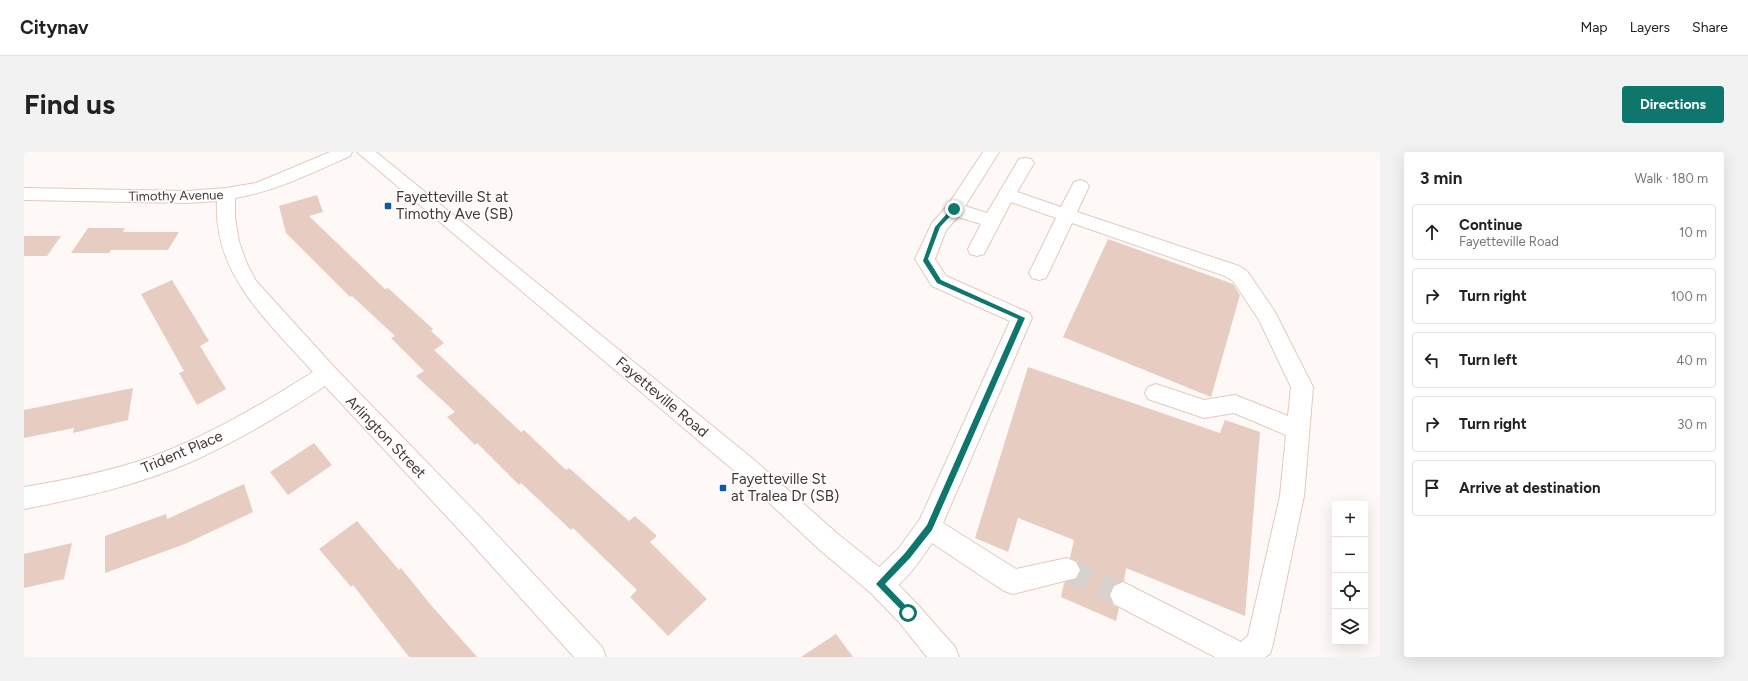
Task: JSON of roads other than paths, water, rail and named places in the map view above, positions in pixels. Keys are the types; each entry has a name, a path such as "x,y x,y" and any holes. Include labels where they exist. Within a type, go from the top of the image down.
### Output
{"street":[{"name":"Timothy Avenue","path":"24,194 187,197 226,194 259,188 284,179 344,152"},
{"name":"Fayetteville Road","path":"365,152 745,466 830,543 880,584 908,613 944,657"},
{"path":"880,584 908,556 929,527 1022,318 939,281 925,259 938,227 954,209 991,152"},
{"path":"977,249 1025,163"},
{"path":"1039,273 1080,186"},
{"name":"Arlington Street","path":"226,194 225,216 228,235 240,271 249,286 327,374 473,527 592,657"},
{"path":"1008,195 1232,270 1240,276 1268,317 1302,387 1292,496 1260,644 1243,657 1123,595"},
{"path":"954,209 992,221"},
{"name":"Trident Place","path":"24,498 74,489 162,463 251,422 327,374"},
{"path":"1156,393 1204,409 1235,404 1298,430"},
{"path":"929,527 1013,582 1067,570"}],"tunnel":[{"path":"1067,570 1123,595"}],"place":[{"name":"Fayetteville St at Timothy Ave (SB)","path":"388,206"},
{"name":"Fayetteville St at Tralea Dr (SB)","path":"723,488"}]}
